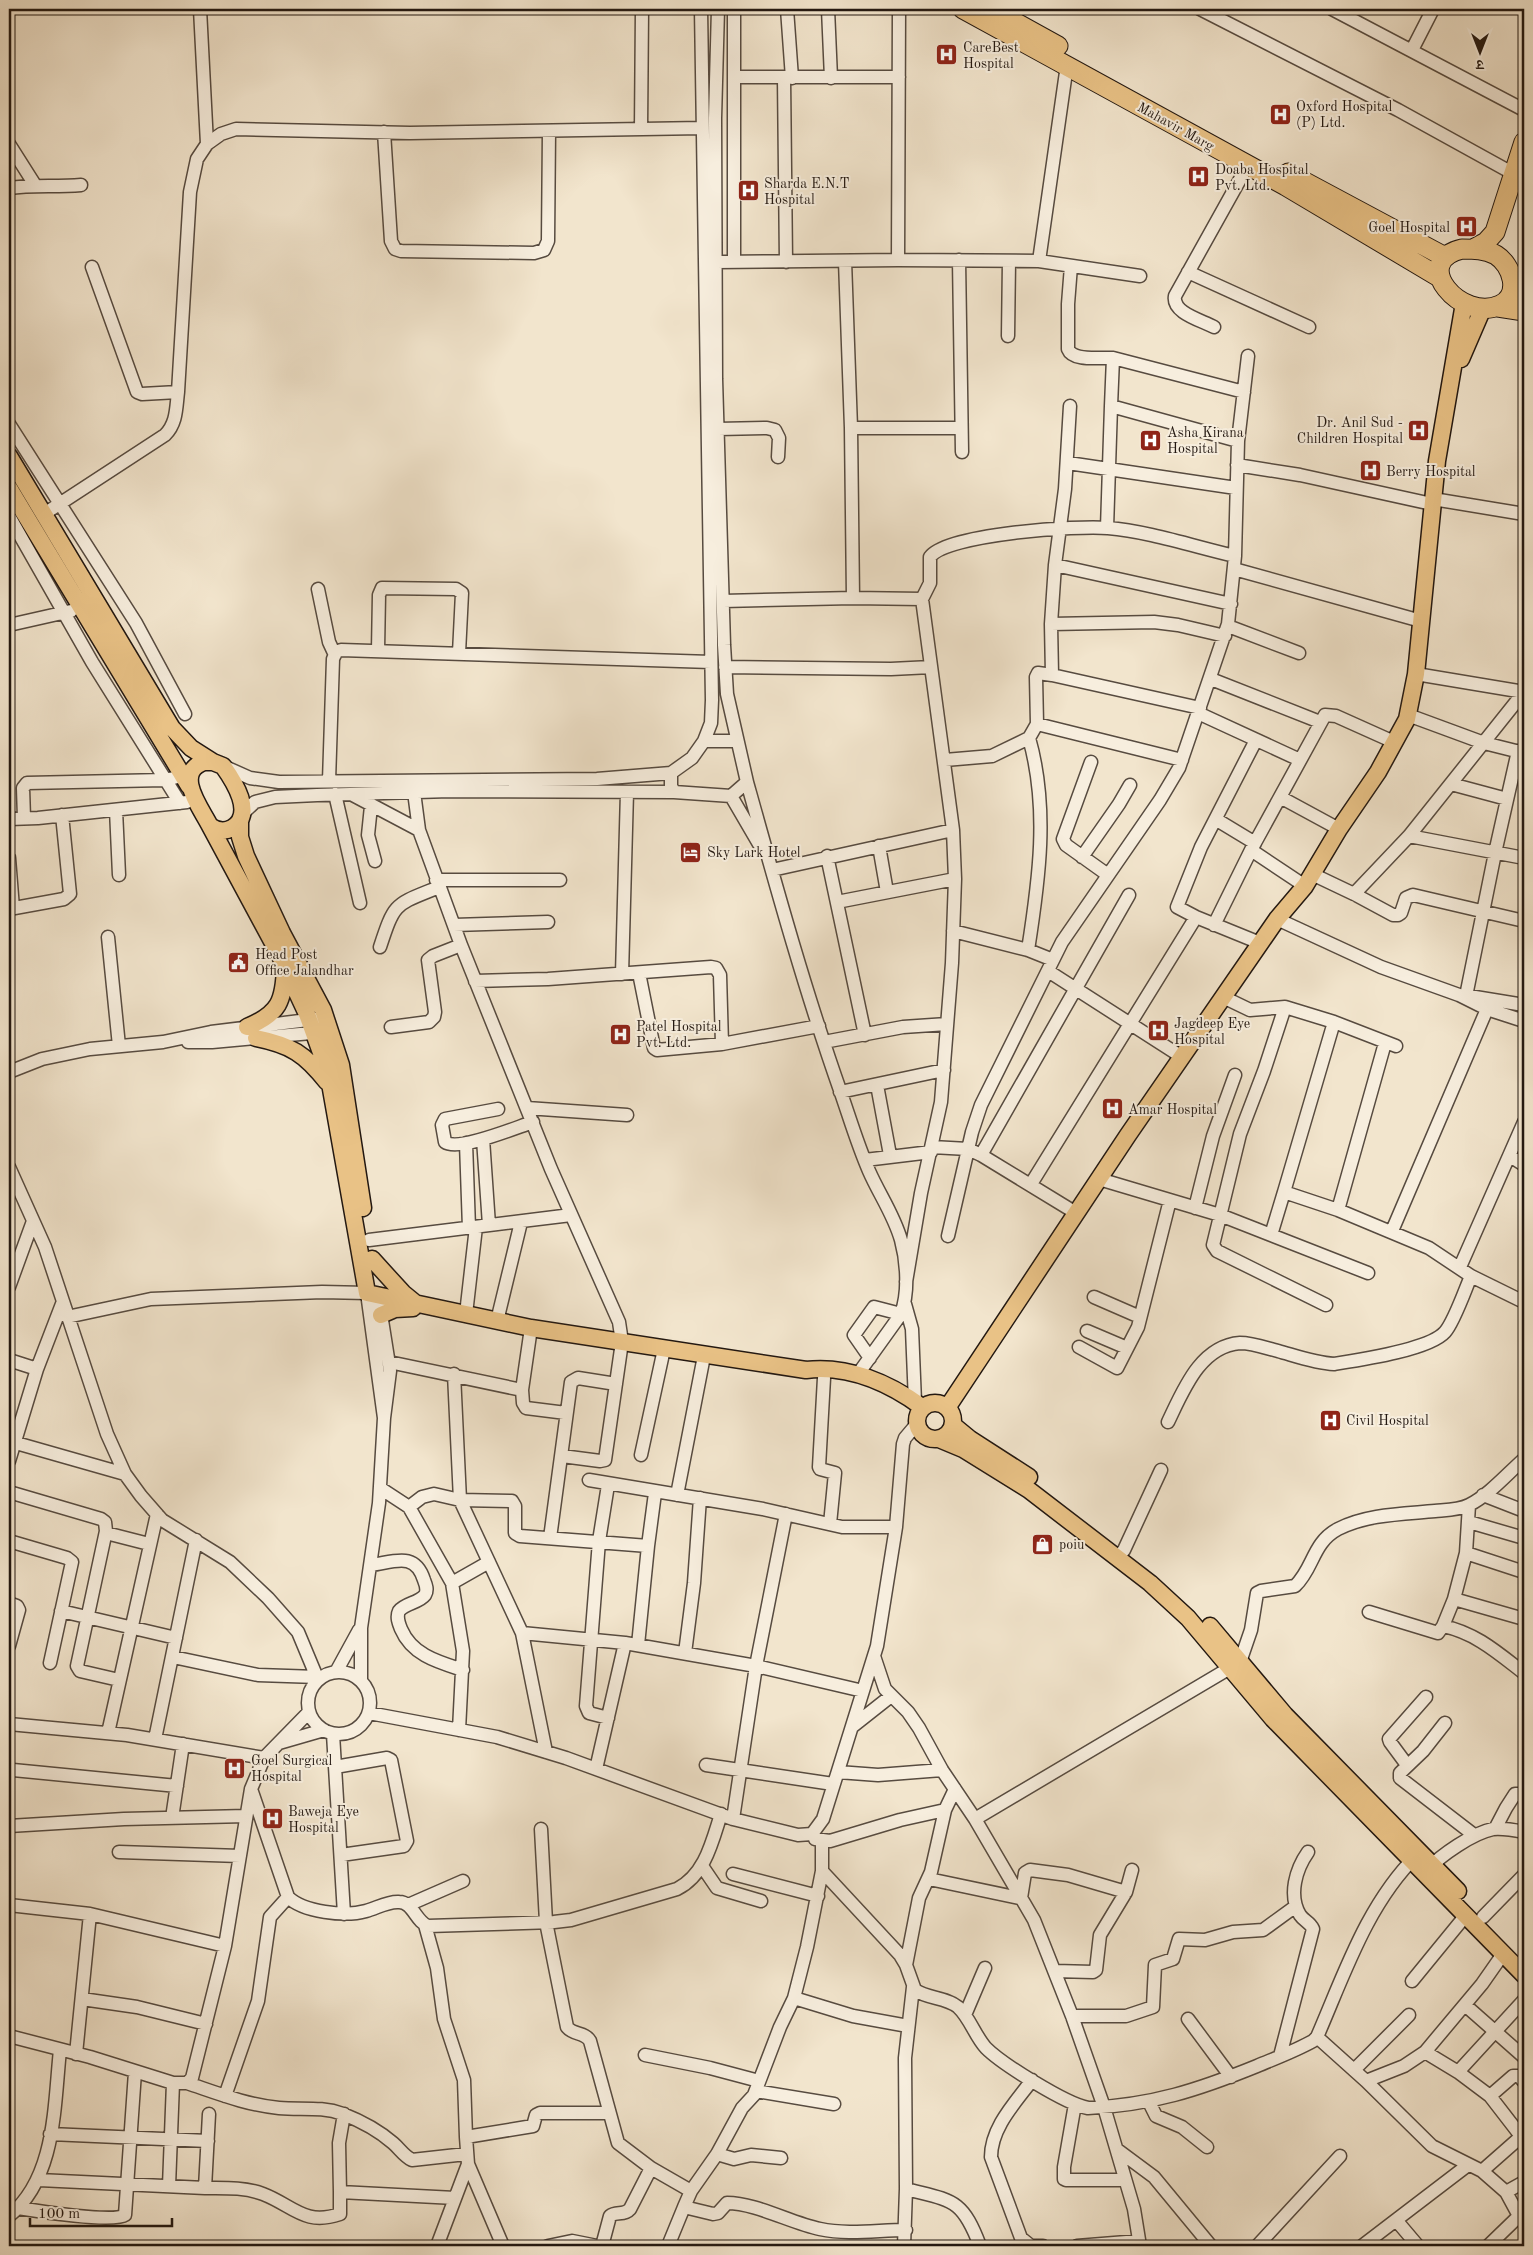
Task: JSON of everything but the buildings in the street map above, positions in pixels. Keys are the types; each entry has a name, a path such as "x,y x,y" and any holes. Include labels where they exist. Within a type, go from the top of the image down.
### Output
{"highway":[{"name":"Mahavir Marg","path":"963,9 1248,166 1439,277"},
{"name":"Mahavir Marg","path":"999,10 1275,166 1445,257"},
{"path":"1503,260 1504,238 1522,179 1524,142"},
{"path":"1473,249 1486,242 1494,232 1522,179"},
{"path":"1490,307 1504,303 1518,282 1503,260 1486,251 1473,249 1451,252 1440,265 1439,277 1447,292 1464,303 1490,307 1524,311"}],"main road":[{"path":"947,1408 1223,997 1277,919 1308,880 1339,829 1378,772 1408,715 1416,674 1437,461 1464,303"},
{"path":"1450,383 1490,307"},
{"path":"9,456 172,728 191,748 218,764 238,791 242,805 240,837 246,856 282,933 320,1025 372,1294"},
{"path":"9,488 190,788 285,967 320,1025 341,1065 372,1259 372,1294"},
{"path":"190,788 188,778 197,765 218,764"},
{"path":"210,826 215,830 227,830 241,818"},
{"path":"285,967 282,996 266,1020 252,1033 294,1049 312,1062 331,1088"},
{"path":"372,1259 403,1293 417,1304"},
{"path":"372,1294 531,1328 704,1356 806,1370 824,1378 856,1382 888,1394 918,1412"},
{"path":"382,1315 395,1308 433,1307"},
{"path":"806,1370 819,1368 858,1374 891,1386 918,1412 920,1433 929,1439 938,1439 963,1449 1073,1517"},
{"path":"918,1412 937,1403 947,1408 953,1419 953,1425 947,1435 938,1439"},
{"path":"953,1425 970,1439 1036,1481 1073,1517 1196,1610 1235,1666 1285,1715 1416,1856 1483,1917 1524,1960"},
{"path":"1428,1868 1466,1915 1524,1975"}],"street":[{"path":"200,9 207,144"},
{"path":"641,129 642,9"},
{"path":"218,764 250,778 279,782 597,779 671,773 692,758 704,741 711,724 711,662 701,9"},
{"path":"718,9 716,262 718,429 727,694 747,782 819,1026 840,1092 865,1160 900,1238 905,1255 906,1282"},
{"path":"734,9 734,262"},
{"path":"786,262 787,9"},
{"path":"828,9 831,78"},
{"path":"898,260 899,9"},
{"path":"1200,9 1398,110 1522,179"},
{"path":"1332,9 1524,110"},
{"path":"1412,50 1433,9"},
{"path":"1038,261 1067,65"},
{"path":"734,77 899,77"},
{"path":"44,514 165,435 176,417 190,192 196,158 207,144 221,134 236,129 384,132 702,128"},
{"path":"384,132 391,241 395,249 401,251 534,253 544,250 548,242 549,131"},
{"path":"9,144 35,185"},
{"path":"1214,327 1175,305 1174,296 1248,166"},
{"path":"9,188 35,185 53,187 81,184"},
{"path":"959,260 962,452"},
{"path":"1008,336 1009,261"},
{"path":"716,262 1038,261 1140,276"},
{"path":"844,262 851,428 853,598"},
{"path":"92,266 137,392 142,394 178,392"},
{"path":"1071,266 1068,304 1068,349 1070,353 1076,356 1113,358 1244,392"},
{"path":"1188,272 1309,327"},
{"path":"948,1236 972,1132 981,1105 1051,965 1080,914 1160,800 1182,760 1211,679 1226,631 1231,604 1235,556 1238,441 1248,356"},
{"path":"1107,528 1113,358"},
{"path":"1052,675 1051,624 1055,565 1068,463 1070,406"},
{"path":"1111,406 1238,441"},
{"path":"9,424 136,623 185,714"},
{"path":"718,429 767,428 776,430 779,438 778,457"},
{"path":"851,428 961,428"},
{"path":"1068,463 1108,471 1236,488"},
{"path":"1237,465 1300,475 1433,501 1524,514"},
{"path":"9,516 164,780 180,803"},
{"path":"807,1836 816,1830 823,1819 874,1655 896,1527 903,1444 918,1412 913,1336 903,1309 906,1282 941,1102 955,879 953,830 945,760 930,667 922,599 930,583 930,557 936,552 976,538 1059,530 1107,528 1235,556"},
{"path":"1055,565 1231,604"},
{"path":"1234,570 1421,622"},
{"path":"378,650 379,595 382,588 456,589 462,593 459,653"},
{"path":"318,589 329,642 334,655 329,781"},
{"path":"723,601 853,598 922,599"},
{"path":"9,625 81,608"},
{"path":"1051,624 1154,622 1226,631 1299,653"},
{"path":"334,655 341,650 378,650 711,662"},
{"path":"725,667 891,669 930,667"},
{"path":"945,760 992,756 1029,738 1037,724 1036,675 1041,673 1199,711 1300,760"},
{"path":"1354,894 1409,836 1524,692 1416,674"},
{"path":"1211,679 1320,722"},
{"path":"1214,925 1253,846 1325,715 1331,714 1394,742"},
{"path":"1408,715 1484,744 1521,752 1507,799 1494,853 1484,912 1462,995"},
{"path":"1037,724 1182,760"},
{"path":"1028,950 1035,904 1041,819 1040,788 1029,738"},
{"path":"1256,740 1202,847 1177,904 1179,910 1196,918 1260,943"},
{"path":"704,741 737,741"},
{"path":"1091,762 1063,835 1066,846 1108,875"},
{"path":"671,773 671,786 674,792"},
{"path":"24,818 23,788 27,783 164,780 190,788 180,803"},
{"path":"241,818 255,802 275,797 414,792 674,792 731,796 747,782"},
{"path":"1451,784 1507,799"},
{"path":"1082,857 1120,804 1130,785"},
{"path":"414,792 419,830 461,945 571,1215 619,1322 622,1342 605,1460 562,1456"},
{"path":"622,974 627,792"},
{"path":"335,794 360,903"},
{"path":"351,794 419,830"},
{"path":"731,796 770,864"},
{"path":"1280,797 1339,829"},
{"path":"9,819 180,803"},
{"path":"371,806 368,835 375,861"},
{"path":"116,810 119,875"},
{"path":"9,858 11,908 64,899 70,894 62,815"},
{"path":"1217,820 1253,846 1308,880 1354,894 1396,915 1401,913 1406,898 1412,895 1524,921"},
{"path":"770,864 827,856 953,830"},
{"path":"1409,836 1524,858"},
{"path":"879,846 887,892"},
{"path":"827,856 865,1035"},
{"path":"837,902 955,879"},
{"path":"380,947 390,914 402,902 438,884 560,880"},
{"path":"981,1155 1129,895"},
{"path":"1031,1184 1196,918"},
{"path":"1277,919 1381,967 1462,995 1488,1009 1524,1021"},
{"path":"454,925 548,922"},
{"path":"953,931 1028,950 1051,965 1077,989 1182,1057"},
{"path":"108,937 119,1046"},
{"path":"390,1027 432,1020 435,1012 428,960 433,956 461,945"},
{"path":"475,981 716,968 720,975 722,1044"},
{"path":"639,973 654,1048 664,1051 722,1044 819,1026"},
{"path":"1462,995 1524,1005"},
{"path":"1223,997 1250,1010 1286,1008 1334,1022 1391,1044 1338,1210"},
{"path":"1286,1008 1240,1134 1214,1248 1326,1305"},
{"path":"1392,1231 1488,1009"},
{"path":"1271,1235 1334,1022"},
{"path":"824,1042 911,1026 947,1024"},
{"path":"9,1072 42,1059 119,1046 162,1042 212,1042 252,1033 320,1025"},
{"path":"840,1092 944,1070"},
{"path":"1195,1208 1213,1136 1235,1075"},
{"path":"877,1085 890,1156"},
{"path":"527,1108 627,1115"},
{"path":"498,1109 443,1120 442,1125 446,1142 454,1146 483,1139 533,1122"},
{"path":"1460,1267 1524,1122"},
{"path":"466,1314 478,1227 483,1139"},
{"path":"466,1143 478,1227"},
{"path":"865,1160 931,1149 968,1150 981,1155 1031,1184 1076,1214"},
{"path":"1510,1156 1524,1165"},
{"path":"9,1167 45,1247 62,1304 107,1434 125,1474 157,1514 170,1526 230,1562 268,1598 290,1622 305,1646 318,1678"},
{"path":"1099,1179 1220,1215 1368,1273"},
{"path":"1284,1192 1392,1231 1429,1248 1471,1276 1524,1302"},
{"path":"1079,1347 1117,1368 1140,1317 1170,1200"},
{"path":"369,1240 571,1215"},
{"path":"9,1283 34,1221"},
{"path":"498,1322 521,1222"},
{"path":"1168,1422 1186,1384 1197,1369 1215,1352 1229,1345 1249,1344 1321,1364 1334,1364 1423,1346 1437,1339 1446,1331 1471,1276"},
{"path":"67,1317 151,1299 322,1292 372,1294"},
{"path":"277,1744 329,1732 344,1734 356,1729 365,1721 369,1713 370,1696 361,1680 361,1628 380,1488 384,1418 390,1371 382,1315 372,1294"},
{"path":"372,1294 384,1418"},
{"path":"1094,1297 1140,1317"},
{"path":"9,1461 12,1442 62,1304"},
{"path":"870,1358 854,1335 874,1307 903,1309"},
{"path":"858,1374 903,1309"},
{"path":"531,1328 522,1390 523,1403 526,1408 566,1413"},
{"path":"1087,1331 1127,1348"},
{"path":"641,1455 664,1349"},
{"path":"677,1495 704,1356"},
{"path":"9,1360 37,1369"},
{"path":"389,1362 454,1374 522,1390"},
{"path":"454,1374 460,1500 522,1633 546,1752"},
{"path":"824,1378 819,1467 820,1469 835,1473 830,1524"},
{"path":"550,1538 571,1382 574,1379 616,1384"},
{"path":"12,1442 125,1474"},
{"path":"975,1819 1235,1666 1251,1630 1257,1593 1296,1586 1305,1573 1316,1549 1332,1534 1354,1523 1382,1516 1450,1509 1469,1505 1524,1459"},
{"path":"1120,1554 1161,1470"},
{"path":"589,1480 655,1493 700,1498 849,1528 896,1527"},
{"path":"608,1485 599,1541 587,1709 589,1713 608,1718"},
{"path":"380,1488 409,1507 452,1583 462,1640 463,1670 459,1730"},
{"path":"9,1492 101,1519 106,1525 106,1533 86,1617 78,1670 119,1680"},
{"path":"596,1769 608,1718 632,1644 655,1493"},
{"path":"409,1507 428,1495 460,1500 512,1501 515,1506 515,1530 518,1535 648,1546"},
{"path":"1483,1495 1524,1510"},
{"path":"685,1653 694,1583 700,1498"},
{"path":"1369,1612 1434,1633 1440,1632 1454,1599 1466,1553 1469,1505"},
{"path":"108,1733 157,1514"},
{"path":"425,1925 571,1920 677,1889 686,1883 702,1866 727,1817 741,1770 756,1666 786,1514"},
{"path":"1469,1522 1524,1538"},
{"path":"106,1533 149,1544"},
{"path":"155,1739 196,1540"},
{"path":"9,1541 70,1560 72,1565 50,1663"},
{"path":"1466,1553 1524,1572"},
{"path":"370,1565 407,1560 416,1564 427,1589 424,1596 401,1609 398,1613 398,1622 403,1634 417,1651 428,1658 463,1670"},
{"path":"452,1583 489,1562"},
{"path":"1454,1599 1524,1619"},
{"path":"9,1603 17,1606 19,1610 9,1646"},
{"path":"61,1611 176,1638"},
{"path":"1443,1626 1460,1630 1480,1640 1524,1673"},
{"path":"336,1672 361,1628"},
{"path":"522,1633 592,1638 685,1653 756,1666 863,1691"},
{"path":"874,1655 882,1682 891,1696 908,1712 1022,1898 1044,1943 1104,2107 1119,2151 1140,2244 1077,2246"},
{"path":"173,1657 258,1674 318,1678 336,1672 347,1672 361,1680"},
{"path":"318,1678 310,1692 309,1712 314,1722 329,1732 336,1767 344,1914"},
{"path":"853,1726 891,1696"},
{"path":"1407,1765 1389,1739 1426,1697"},
{"path":"187,2083 193,2075 225,1946 251,1789 264,1758 309,1712"},
{"path":"369,1713 497,1737 596,1769 727,1817 822,1841 945,1810"},
{"path":"1445,1723 1423,1751 1407,1765 1400,1775 1404,1783 1474,1836"},
{"path":"9,1724 155,1739 264,1758"},
{"path":"172,1818 183,1744"},
{"path":"336,1767 387,1758 391,1760 408,1841 404,1846 341,1855"},
{"path":"706,1765 836,1778 942,1770"},
{"path":"13,1770 177,1786"},
{"path":"251,1789 288,1897 298,1905 344,1914 365,1911 392,1902 399,1902 408,1905 425,1925 437,1968 444,2019 464,2080 467,2159 502,2246"},
{"path":"906,1965 919,1898 928,1879 945,1810 955,1789"},
{"path":"1496,1829 1506,1808 1521,1791"},
{"path":"9,1826 124,1819 246,1816"},
{"path":"541,1828 546,1922 567,2027 571,2031 586,2036 590,2041 608,2113 618,2143 651,2168 691,2191"},
{"path":"1428,1868 1474,1836 1496,1829 1524,1832"},
{"path":"668,2246 691,2191 718,2154 742,2108 757,2086 794,1998 818,1896 822,1871 822,1841"},
{"path":"119,1852 240,1856"},
{"path":"1280,2056 1313,1929 1301,1917 1296,1906 1294,1886 1308,1852"},
{"path":"913,1987 919,1993 951,2003 964,2015 980,2042 992,2054 1032,2080 1075,2104 1088,2108 1104,2107 1150,2102 1179,2095 1231,2077 1307,2045 1317,2037 1360,1938 1373,1914 1416,1856"},
{"path":"702,1866 717,1888 761,1901"},
{"path":"1022,1898 1025,1873 1030,1870 1068,1875 1126,1892"},
{"path":"1054,1972 1095,1971 1102,1929 1126,1892 1132,1870"},
{"path":"822,1871 900,1955 906,1965 913,1987 905,2058 906,2230 904,2246"},
{"path":"733,1874 818,1896"},
{"path":"1483,1917 1524,1875"},
{"path":"928,1879 1014,1898 1022,1898"},
{"path":"408,1905 463,1881"},
{"path":"226,2096 258,2001 270,1917 288,1897"},
{"path":"9,1905 90,1914 225,1946"},
{"path":"1072,2016 1126,2016 1153,2007 1155,1965 1173,1959 1179,1939 1205,1940 1224,1933 1263,1930 1296,1906"},
{"path":"76,2054 90,1914"},
{"path":"1412,1981 1466,1915"},
{"path":"1366,2080 1396,2070 1425,2052 1465,2005 1504,1954"},
{"path":"964,2015 985,1968"},
{"path":"794,1998 853,2016 908,2026"},
{"path":"82,1999 137,2007 206,2024"},
{"path":"1458,2072 1524,2000"},
{"path":"1465,2005 1524,2057"},
{"path":"1354,2070 1409,2015"},
{"path":"1188,2019 1231,2077"},
{"path":"9,2036 173,2083 187,2083 226,2096 280,2108 316,2108 344,2114 361,2121 381,2134 406,2157 412,2160 467,2159"},
{"path":"1317,2037 1366,2080 1432,2146 1482,2172 1506,2192 1522,2214 1488,2246"},
{"path":"14,2212 39,2180 50,2134 60,2050"},
{"path":"1425,2052 1458,2072 1490,2096 1523,2137 1482,2172"},
{"path":"645,2056 710,2068 757,2086 834,2104"},
{"path":"14,2212 120,2218 125,2214 136,2072"},
{"path":"1490,2096 1513,2076 1519,2076 1524,2082"},
{"path":"1032,2080 1004,2118 991,2152 992,2161 1018,2232 1026,2243 1031,2246 1042,2246"},
{"path":"170,2186 173,2083"},
{"path":"1150,2102 1156,2116 1182,2127 1207,2147"},
{"path":"1075,2104 1064,2167 1064,2179 1125,2180"},
{"path":"466,2137 533,2126 536,2115 540,2113 608,2113"},
{"path":"205,2188 209,2114"},
{"path":"39,2180 254,2191 315,2219 340,2214 339,2143 344,2114"},
{"path":"50,2134 208,2141"},
{"path":"1119,2151 1154,2177 1211,2246"},
{"path":"718,2154 734,2159 751,2155 782,2158"},
{"path":"1256,2246 1340,2156"},
{"path":"438,2246 467,2159"},
{"path":"1362,2246 1425,2200 1468,2165"},
{"path":"602,2246 610,2216 615,2213 626,2213 630,2210 651,2168"},
{"path":"1506,2192 1524,2182"},
{"path":"906,2188 948,2199 956,2204 963,2212 980,2246"},
{"path":"340,2192 455,2198"},
{"path":"684,2207 713,2214 718,2213 727,2203 736,2204 812,2227 834,2231 906,2230"},
{"path":"1396,2220 1418,2246"},
{"path":"548,2246 572,2241 597,2246"}],"place":[{"name":"CareBest Hospital","path":"947,55"},
{"name":"Oxford Hospital (P) Ltd.","path":"1280,114"},
{"name":"Doaba Hospital Pvt. Ltd.","path":"1199,177"},
{"name":"Sharda E.N.T Hospital","path":"748,191"},
{"name":"Goel Hospital","path":"1466,227"},
{"name":"Dr. Anil Sud - Children Hospital","path":"1419,430"},
{"name":"Asha Kirana Hospital","path":"1151,440"},
{"name":"Berry Hospital","path":"1370,471"},
{"name":"Sky Lark Hotel","path":"691,852"},
{"name":"Head Post Office Jalandhar","path":"239,962"},
{"name":"Jagdeep Eye Hospital","path":"1158,1031"},
{"name":"Patel Hospital Pvt. Ltd.","path":"620,1034"},
{"name":"Amar Hospital","path":"1112,1109"},
{"name":"Civil Hospital","path":"1330,1420"},
{"name":"poiu","path":"1043,1544"},
{"name":"Goel Surgical Hospital","path":"235,1768"},
{"name":"Baweja Eye Hospital","path":"272,1819"}]}
